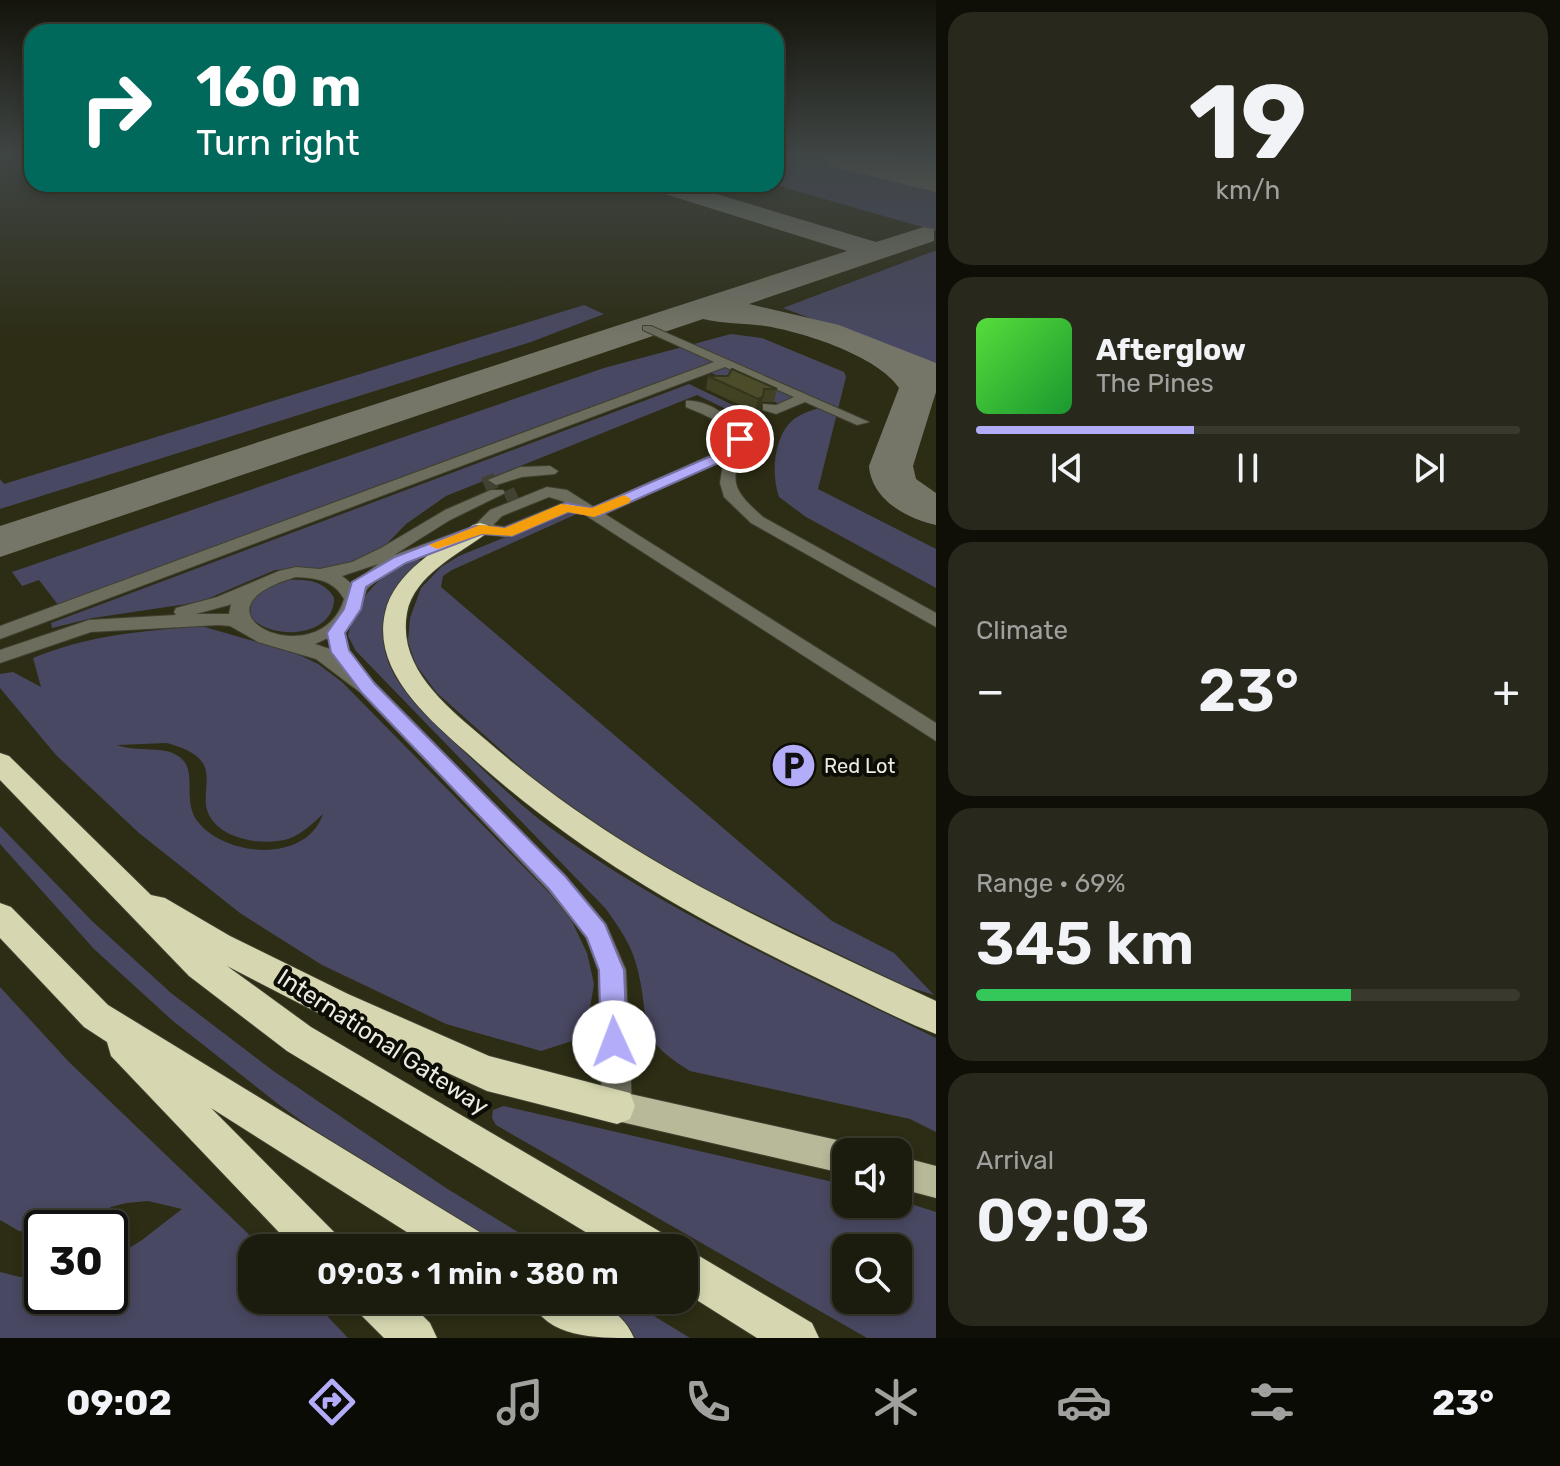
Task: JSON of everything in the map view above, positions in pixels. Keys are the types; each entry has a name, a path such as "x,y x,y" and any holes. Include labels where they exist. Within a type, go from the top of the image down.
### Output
{"highway":[{"path":"485,530 416,579 397,610 396,633 401,662 421,694 507,775 619,857 749,927 936,1018"},
{"name":"International Gateway","path":"0,763 201,966 299,1039 626,1234"},
{"path":"118,885 219,946 336,1005 487,1073 617,1106"},
{"path":"0,917 308,1234"},
{"path":"96,1016 446,1234"},
{"path":"698,1277 797,1338"},
{"path":"390,1314 415,1338"},
{"path":"573,1314 612,1338"}],"main road":[{"path":"617,1106 832,1155"},
{"path":"912,1176 936,1182"}],"street":[{"path":"647,328 862,422"},
{"path":"0,633 726,362"},
{"path":"698,373 721,383"},
{"path":"768,407 776,410 806,397"},
{"path":"691,404 729,423 737,431 740,439 731,460 729,480 732,497 757,520 936,621"},
{"path":"485,530 506,532 569,506 583,506 714,459 731,460"},
{"path":"136,622 211,605 296,572 321,574 353,569 387,554 444,517 500,489 520,472 550,471 539,485 500,489"},
{"path":"617,1106 612,970 604,943 563,889 368,688 340,652 335,638 352,609 358,585 375,573 430,548 485,530 556,496 583,506 936,733"},
{"path":"321,574 340,581 353,599"},
{"path":"248,628 239,611 243,600 259,584"},
{"path":"0,657 61,633 89,626 219,619 235,621 266,638 323,654 368,688"},
{"path":"284,641 322,635 341,624"}],"shaded area":[{"path":"0,216 936,216 936,1338 0,1338"},
{"path":"885,216 936,216 936,231"},
{"path":"934,251 936,365 783,308"},
{"path":"584,305 604,314 531,342 0,509 0,479 4,484"},
{"path":"731,334 762,338 844,372 846,377 818,489 936,549 936,588 806,517 779,497 775,467 782,435 794,419 823,406 806,397 784,406 705,370 62,610 39,580 22,586 12,572 604,368"},
{"path":"689,384 762,419 755,423 697,395 446,496 406,524 378,553 360,561 324,568 275,570 200,602 93,618 52,628 51,623"},
{"path":"572,510 579,513 452,570 443,576 441,587 832,921 894,953 934,995 905,986 689,882 612,837 545,789 437,693 416,665 408,642 410,618 421,588 441,567 459,556"},
{"path":"417,559 423,561 392,608 384,641 392,670 410,698 523,806 551,829 610,868 700,921 936,1038 936,1132 910,1119 690,1071 660,1049 648,1028 633,954 606,909 356,651 348,636 357,610 372,588 392,571"},
{"path":"289,580 315,582 330,592 334,598 331,611 324,621 313,628 286,632 272,630 250,616 251,602 261,590"},
{"path":"201,626 295,653 318,664 342,682 567,911 587,953 594,984 588,1020 572,1041 541,1051 446,1024 322,965 240,913 139,833 56,755 0,688 0,674 13,672 41,687 33,658 55,650 116,635","holes":["167,743 183,748 201,760 207,777 209,815 223,830 233,835 267,842 288,839 302,832 323,814 314,830 300,841 283,848 265,850 227,843 211,834 193,814 189,772 182,759 160,750 117,745"]},
{"path":"0,826 92,921 171,993 272,1070 446,1188 521,1234 467,1234 401,1193 278,1104 173,1021 94,949 0,844"},
{"path":"0,987 69,1062 248,1234 238,1234 238,1314 325,1314 348,1338 0,1338 0,1272 24,1277 24,1314 128,1314 128,1249 182,1209 148,1201 126,1203 106,1210 24,1210 24,1232 0,1220"},
{"path":"504,1106 832,1182 832,1218 912,1218 912,1204 936,1212 936,1338 867,1338 698,1241 698,1234 686,1234 496,1125 492,1118 493,1110"},
{"path":"595,1314 651,1314 690,1338 634,1338"}],"building":[{"path":"732,369 777,389 764,389 763,397 758,399 708,376 728,376"}],"taxiway":[{"path":"763,216 876,251"},
{"path":"876,251 924,235"},
{"path":"0,542 876,251"},
{"path":"713,312 770,317 827,332 936,376"},
{"path":"875,353 906,371 918,388 891,466 892,475 906,494 936,511"}],"tunnel":[{"path":"484,485 496,480"},
{"path":"506,499 517,494"}],"slow traffic":[{"path":"437,545 480,529 506,532 566,507 594,513 624,499"}],"place":[{"name":"Red Lot","path":"793,766"}],"route":[{"path":"614,1042 612,970 604,943 597,932 557,883 368,688 340,652 336,633 352,609 358,585 400,560 480,529 506,532 566,507 594,513 714,459 731,460 740,439"}]}
